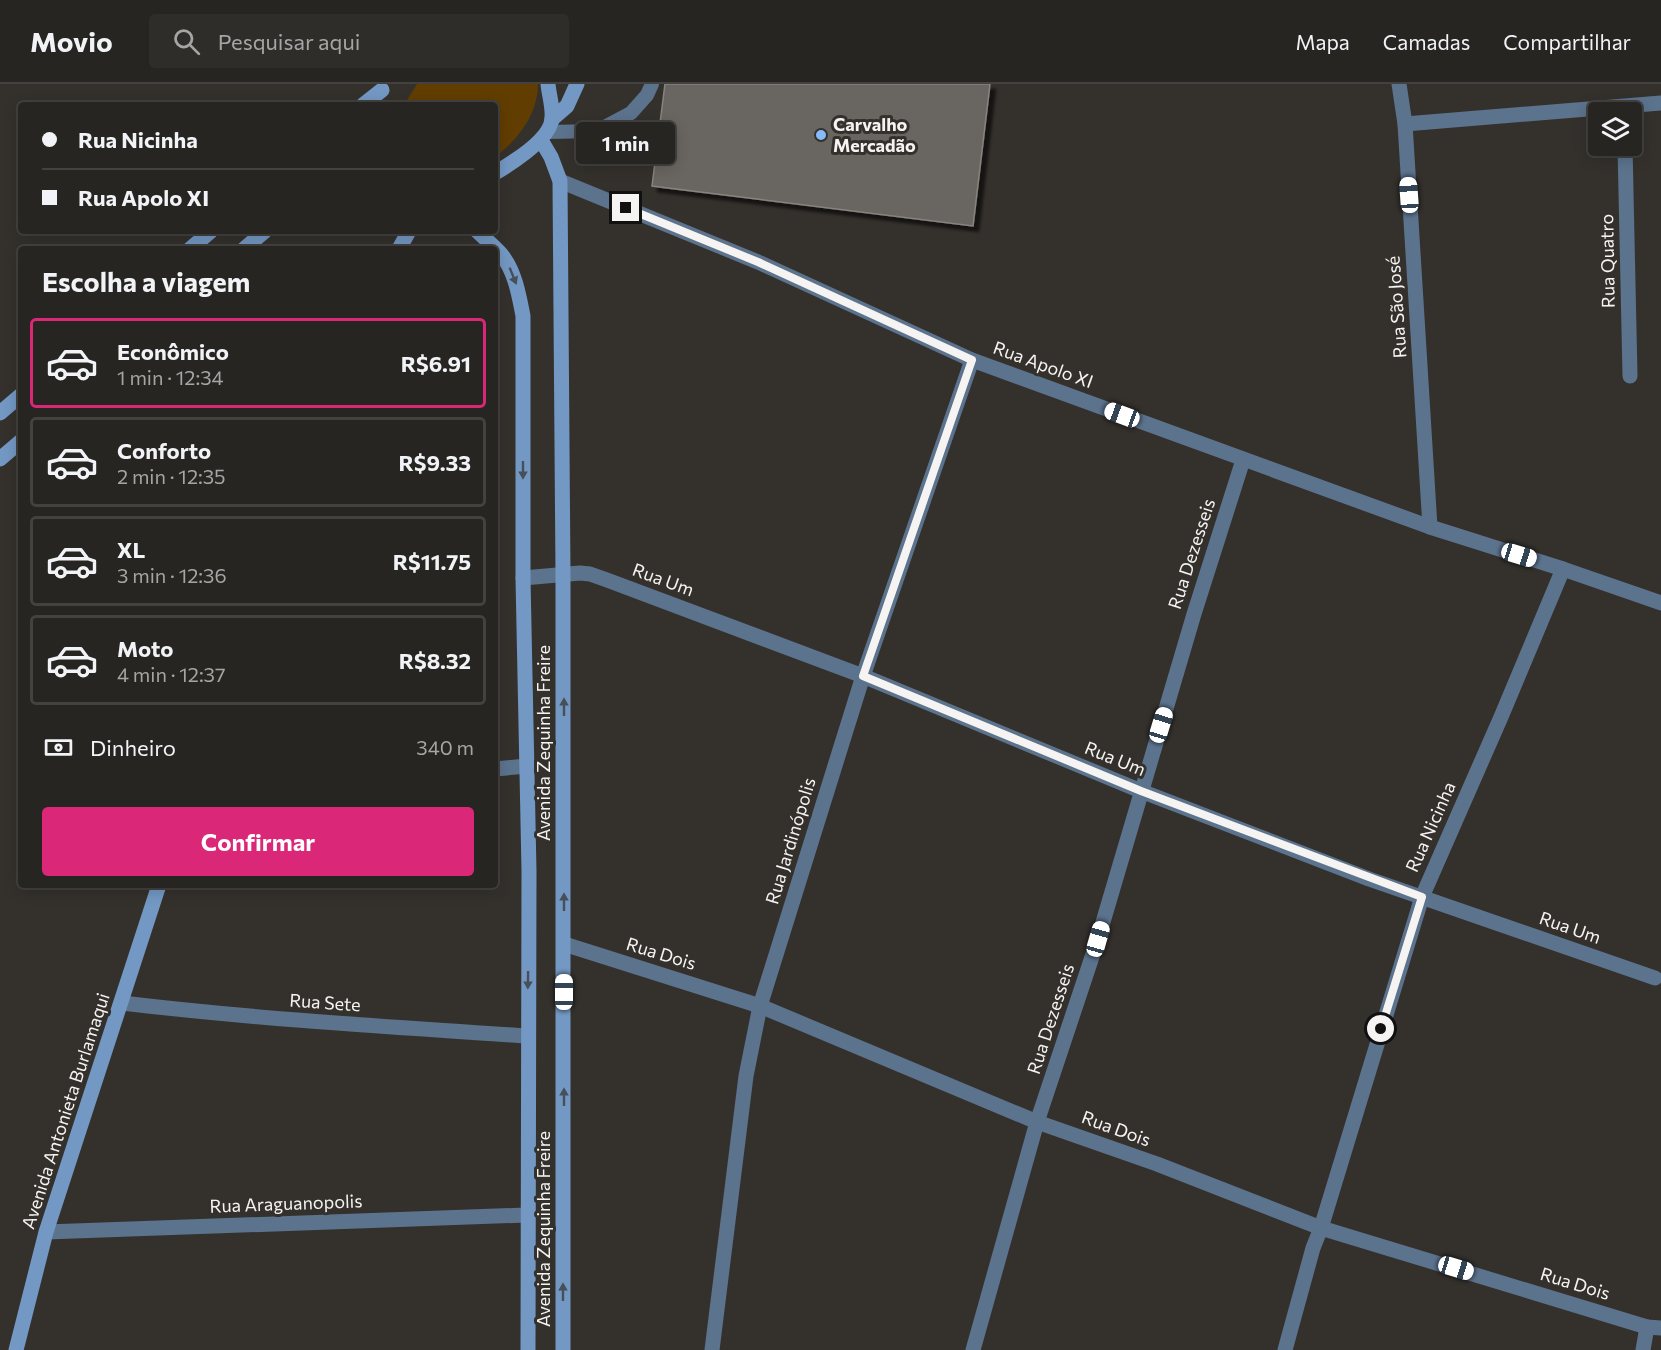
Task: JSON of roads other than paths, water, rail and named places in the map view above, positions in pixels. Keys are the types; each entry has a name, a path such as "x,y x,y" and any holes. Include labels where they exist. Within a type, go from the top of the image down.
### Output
{"main road":[{"name":"Avenida Zequinha Freire","path":"548,84 547,130 550,157 560,181 564,944 563,1350"},
{"path":"498,171 547,130 567,106 577,84"},
{"path":"368,102 384,93"},
{"path":"194,246 208,234"},
{"path":"248,246 262,234"},
{"name":"Avenida Zequinha Freire","path":"480,234 493,246"},
{"name":"Avenida Zequinha Freire","path":"498,251 510,269 518,289 523,316 523,578 529,871 528,1350"},
{"path":"0,413 18,398"},
{"path":"0,459 18,444"},
{"name":"Avenida Antonieta Burlamaqui","path":"16,1350 46,1232 158,888"}],"street":[{"name":"Rua São José","path":"1399,84 1405,124 1430,527"},
{"path":"1642,107 1661,104"},
{"path":"1405,124 1588,111"},
{"name":"Rua Quatro","path":"1625,156 1630,376"},
{"name":"Rua Apolo XI","path":"560,181 758,262 972,360 1430,527 1661,603"},
{"name":"Rua Jardinópolis","path":"712,1350 746,1076 760,1006 863,676 972,360"},
{"name":"Rua Dezesseis","path":"973,1350 1037,1122 1098,939 1194,614 1243,460"},
{"name":"Rua Nicinha","path":"1285,1350 1313,1248 1422,897 1563,569"},
{"name":"Rua Um","path":"523,578 590,574 607,580 863,676 1141,791 1422,897 1655,978"},
{"path":"498,769 527,766"},
{"name":"Rua Dois","path":"564,944 760,1006 1037,1122 1167,1168 1321,1228 1654,1328"},
{"name":"Rua Sete","path":"122,1003 264,1018 527,1036"},
{"name":"Rua Araguanopolis","path":"46,1232 527,1215"},
{"path":"1643,1350 1654,1328"}],"lane":[{"path":"547,130 597,131 631,112 647,95 652,84"}],"place":[{"name":"Carvalho Mercadão","path":"821,135"}]}
